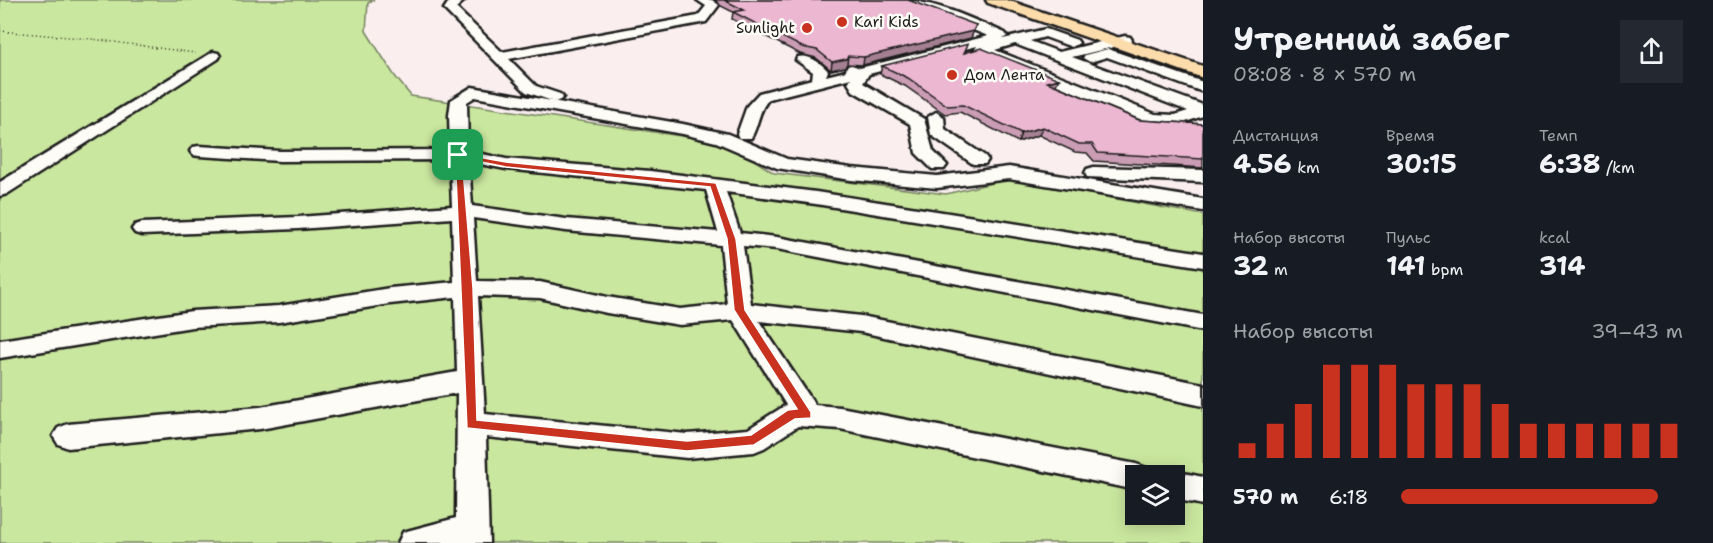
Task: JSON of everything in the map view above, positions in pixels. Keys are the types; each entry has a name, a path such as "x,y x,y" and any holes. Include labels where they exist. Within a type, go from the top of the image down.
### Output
{"main road":[{"path":"993,0 1203,67"},
{"path":"1009,0 1203,72"}],"street":[{"path":"459,0 453,3 450,9 531,89 545,96 736,124 776,149 832,160 909,168 979,160 1124,176 1203,176"},
{"path":"498,57 702,19 713,6 703,0"},
{"path":"736,124 764,96 1000,36 903,0"},
{"path":"1072,43 1046,33 1025,41 982,49 1153,119 1177,120 1203,111"},
{"path":"1025,41 1055,52 1080,65 1203,111"},
{"path":"1022,65 1055,52 1120,41"},
{"path":"1048,76 1108,53 1203,87"},
{"path":"0,190 213,56"},
{"path":"803,60 822,70 818,78 821,81"},
{"path":"1103,99 1133,62"},
{"path":"846,65 862,75 855,82 858,88 918,122 925,153 938,165"},
{"path":"1075,87 1162,72"},
{"path":"415,543 472,536 468,288 457,115 459,100 472,92 693,131 722,138 783,164 794,166 937,182 1009,173 1201,209"},
{"path":"1136,112 1173,100"},
{"path":"936,117 938,131 979,160"},
{"path":"199,151 280,156 458,155 506,164 714,185 816,198 1203,260"},
{"path":"714,185 731,239 740,310 807,415"},
{"path":"142,229 298,223 462,212 566,225 788,245 1203,323"},
{"path":"0,349 192,319 279,314 390,296 468,288 540,290 608,305 680,317 740,310 861,324 1203,395"},
{"path":"68,436 260,418 471,380"},
{"path":"471,424 687,446 754,440 793,414 807,415 840,418 1125,475"},
{"path":"1185,487 1203,491"}],"path":[{"path":"0,31 92,39 213,56"}],"green space":[{"path":"0,0 374,0 368,3 366,31 394,75 411,96 728,143 774,173 946,194 1009,179 1203,215 1203,543 0,543"}],"building":[{"path":"724,0 908,0 976,25 973,31 864,57 848,56 846,59 832,62 817,50 802,47 733,12 744,10"},
{"path":"968,44 964,53 981,48 1059,79 1047,82 1139,120 1203,124 1203,159 1098,153 1092,144 1079,144 1043,127 1021,133 963,105 948,106 908,78 882,66"}],"place":[{"name":"Kari Kids","path":"842,22"},
{"name":"Sunlight","path":"807,28"},
{"name":"Дом Лента","path":"952,75"}],"route":[{"path":"458,155 506,164 714,185 731,239 740,310 807,415 793,414 754,440 687,446 471,424 468,288 458,155"}]}
